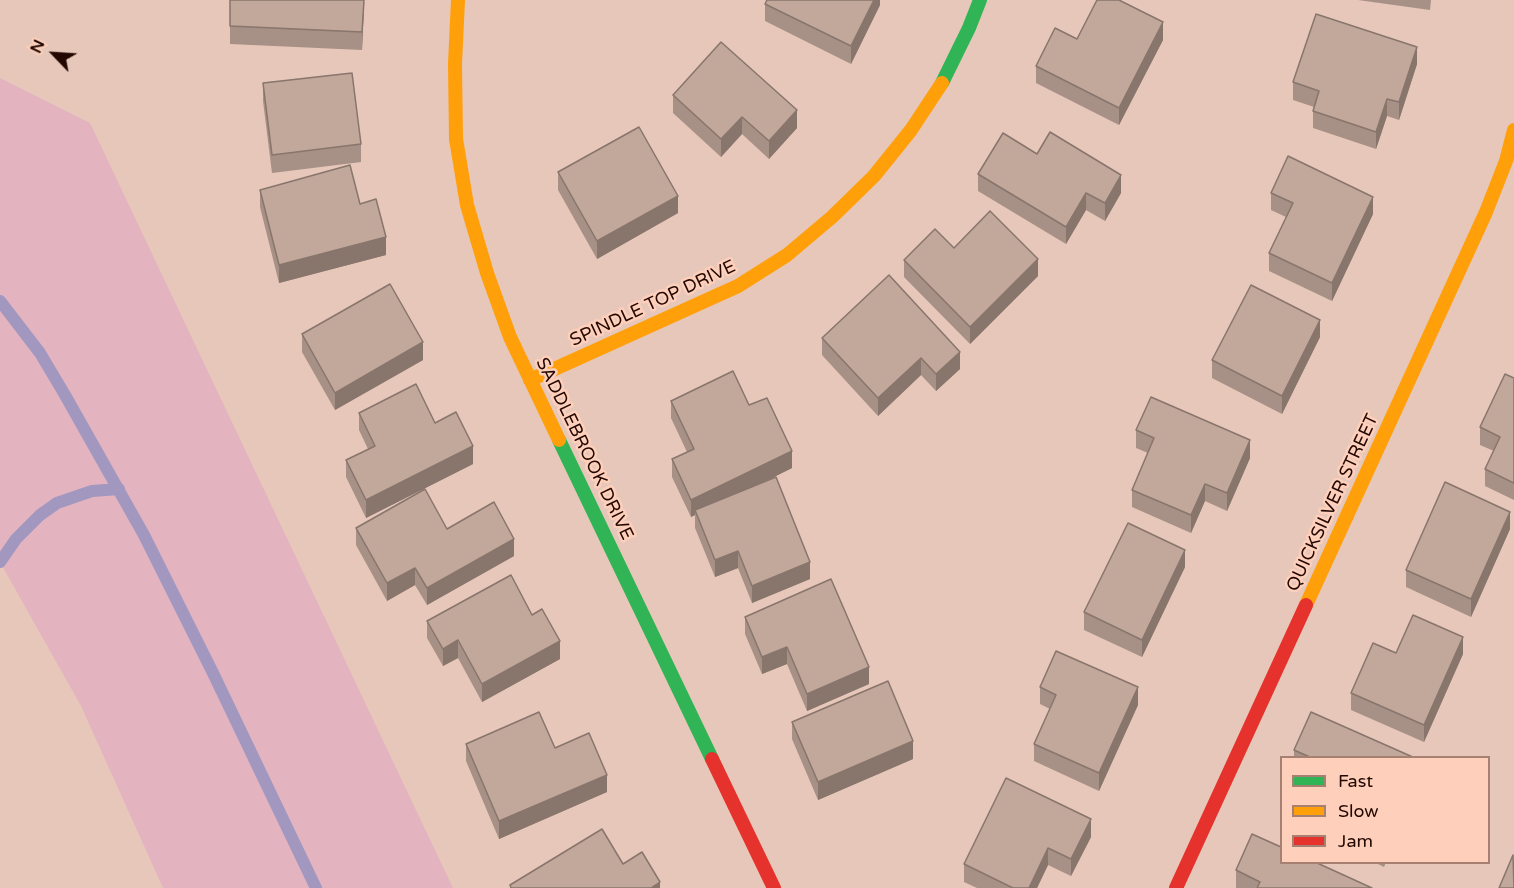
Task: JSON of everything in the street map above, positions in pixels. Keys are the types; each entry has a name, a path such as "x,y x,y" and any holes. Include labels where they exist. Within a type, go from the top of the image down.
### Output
{"street":[{"name":"SADDLEBROOK DRIVE","path":"458,0 455,64 456,139 467,205 487,273 506,326 530,380 774,888"},
{"name":"SPINDLE TOP DRIVE","path":"530,380 738,286 787,255 832,217 874,176 911,130 943,81 980,0"},
{"name":"QUICKSILVER STREET","path":"1176,888 1486,212 1506,161 1514,130"}],"shaded area":[{"path":"0,78 90,123 453,888 163,888 81,706 0,562"}],"building":[{"path":"230,0 364,0 362,32 230,26"},
{"path":"767,0 874,0 851,46 765,4"},
{"path":"1097,0 1119,0 1163,22 1119,108 1036,66 1055,28 1077,39"},
{"path":"1316,14 1417,47 1399,102 1387,99 1376,132 1313,111 1319,91 1293,82"},
{"path":"721,42 797,110 769,141 742,117 721,139 673,95"},
{"path":"352,73 361,144 272,155 263,83"},
{"path":"639,127 678,196 597,241 558,172"},
{"path":"1050,132 1121,175 1105,203 1086,193 1066,227 978,174 1003,133 1037,154"},
{"path":"1288,156 1373,197 1332,283 1269,253 1293,203 1271,193"},
{"path":"350,165 360,204 376,199 386,237 279,265 260,190"},
{"path":"990,211 1038,259 970,327 904,260 935,229 954,248"},
{"path":"889,275 960,352 936,374 921,358 878,398 822,338"},
{"path":"390,284 423,342 335,393 302,334"},
{"path":"1251,285 1320,320 1282,396 1212,360"},
{"path":"733,371 749,405 767,398 792,451 691,500 672,459 694,449 671,401"},
{"path":"1505,374 1514,378 1514,483 1485,469 1500,437 1480,427"},
{"path":"416,384 435,423 456,412 473,446 366,500 346,460 375,446 359,413"},
{"path":"1151,397 1250,440 1227,493 1205,484 1191,515 1132,490 1154,438 1136,430"},
{"path":"776,477 810,562 752,586 738,551 715,560 695,510"},
{"path":"1445,482 1510,512 1471,599 1406,570"},
{"path":"425,489 447,529 494,502 514,539 427,588 415,568 387,583 356,528"},
{"path":"1128,523 1185,550 1142,640 1084,612"},
{"path":"511,575 532,615 542,609 560,641 482,684 458,640 443,649 427,621"},
{"path":"831,579 869,667 807,694 787,647 762,657 745,617"},
{"path":"1413,615 1463,637 1424,725 1351,693 1373,643 1396,653"},
{"path":"1056,651 1138,687 1099,773 1034,744 1056,695 1040,687"},
{"path":"888,681 913,741 818,782 792,722"},
{"path":"539,712 555,748 589,733 607,775 499,821 466,744"},
{"path":"1311,712 1410,756 1308,756 1294,750"},
{"path":"1006,778 1091,819 1071,859 1048,848 1029,888 1013,888 964,864"},
{"path":"602,829 623,864 642,852 660,882 651,888 511,888 510,885"},
{"path":"1252,834 1280,847 1280,864 1319,864 1372,888 1257,888 1260,882 1236,870"},
{"path":"1513,855 1514,888 1499,888"}],"waterway":[{"path":"0,301 40,353 144,535 316,888"},
{"path":"0,562 16,539 40,515 57,503 92,491 119,489"}],"traffic: fast":[{"path":"942,83 980,0"},
{"path":"559,440 712,759"}],"traffic: slow":[{"path":"458,0 455,64 456,139 467,205 487,273 510,337 559,440"},
{"path":"530,380 738,286 787,255 832,217 874,176 911,130 942,83"},
{"path":"1306,605 1486,212 1506,161 1514,130"}],"traffic: jam":[{"path":"1176,888 1306,605"},
{"path":"712,759 774,888"}]}
